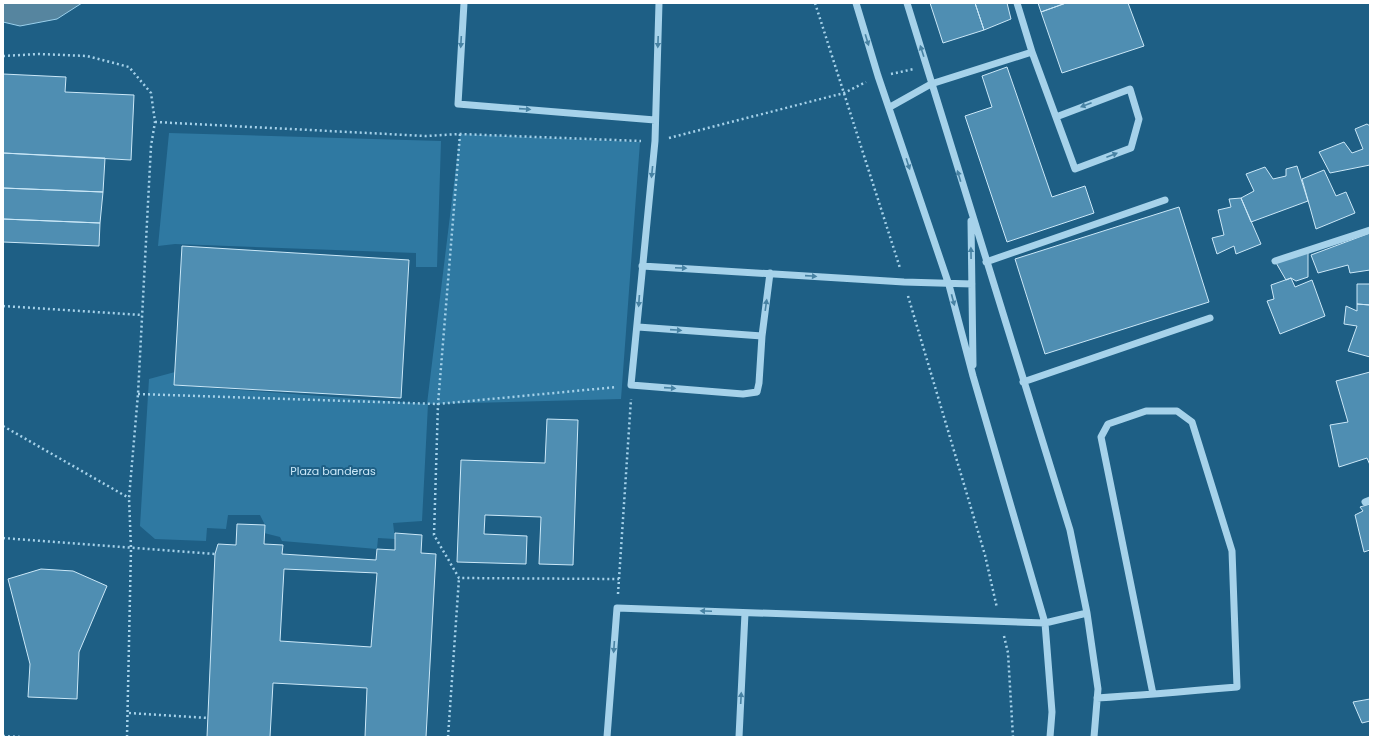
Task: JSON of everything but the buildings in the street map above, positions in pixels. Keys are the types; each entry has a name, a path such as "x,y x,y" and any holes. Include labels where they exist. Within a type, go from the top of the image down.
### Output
{"street":[{"path":"464,3 458,104 655,120"},
{"path":"659,3 655,120 632,385 743,394 756,392 759,383 762,336 770,273"},
{"path":"856,3 878,76 890,107 949,285 973,376 1045,623 1052,712 1050,737"},
{"path":"907,3 1070,530 1087,613 1098,689 1094,737"},
{"path":"1018,3 1032,52 1075,169 1131,148 1139,119 1130,89 1056,117"},
{"path":"890,107 931,84 1032,52"},
{"path":"986,262 1165,200"},
{"path":"971,213 973,376"},
{"path":"1275,261 1370,230"},
{"path":"642,266 949,285 972,284"},
{"path":"1023,382 1210,318"},
{"path":"638,327 762,336"},
{"path":"1097,698 1153,694 1237,687 1232,552 1192,422 1177,412 1146,411 1108,424 1101,437 1153,694"},
{"path":"607,737 617,608 1045,623 1087,613"},
{"path":"738,737 745,613"}],"path":[{"path":"815,3 904,282 985,555 1008,653 1013,737"},
{"path":"3,56 38,54 87,56 128,67 151,92 155,122 151,146 138,394 129,498 131,548 127,737"},
{"path":"448,737 459,578 434,535 438,404 460,134"},
{"path":"3,306 142,315"},
{"path":"138,394 438,404 632,385 617,608"},
{"path":"3,426 129,498"},
{"path":"3,538 215,554"},
{"path":"459,578 618,579"},
{"path":"128,713 208,718"},
{"path":"3,736 21,737"}],"green space":[{"path":"169,133 441,141 437,267 416,267 416,253 175,244 158,246"},
{"name":"Plaza banderas","path":"460,134 640,142 621,399 428,404 422,521 393,523 395,539 378,538 377,549 282,541 280,537 264,533 265,525 260,515 228,515 226,529 207,528 206,541 155,539 140,526 149,379 175,372 174,385 427,404"}],"shaded area":[{"path":"3,3 82,3 57,19 20,26 3,22"}]}
